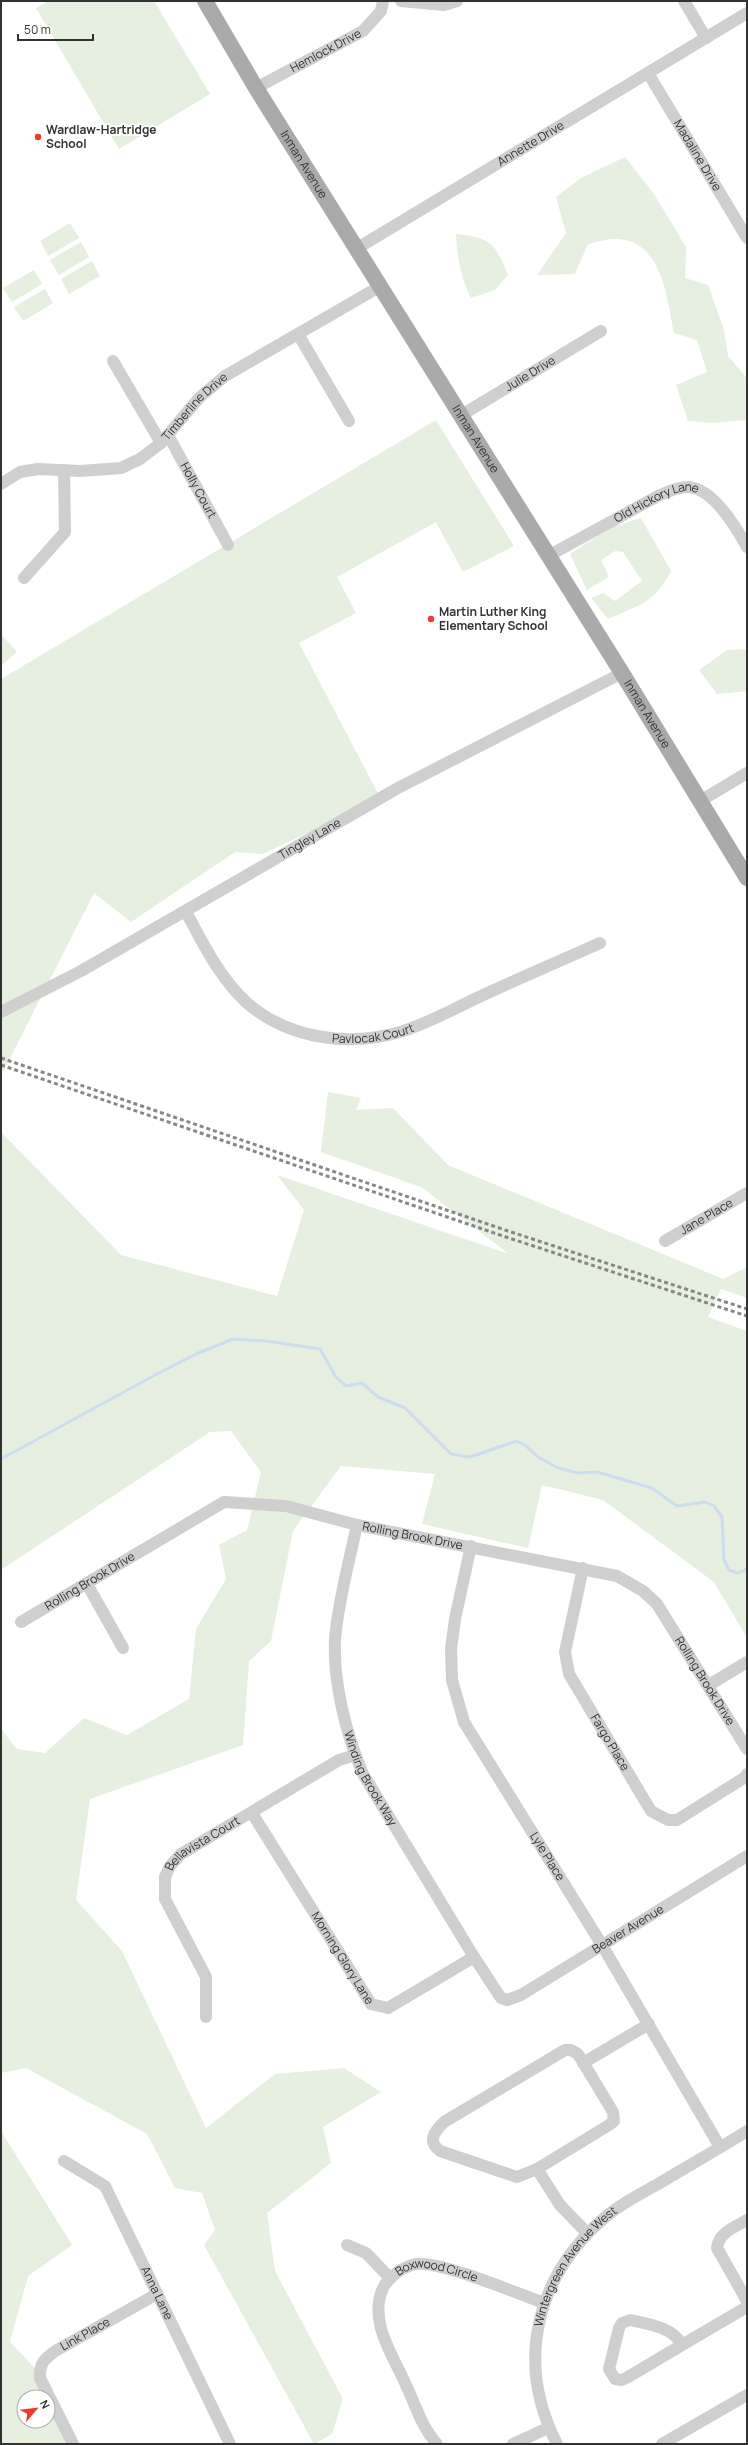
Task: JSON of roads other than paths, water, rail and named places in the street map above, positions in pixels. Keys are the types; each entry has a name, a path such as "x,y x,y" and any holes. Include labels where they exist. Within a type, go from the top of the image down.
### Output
{"main road":[{"name":"Inman Avenue","path":"205,1 256,88 379,287 622,673 747,878"}],"street":[{"name":"Hemlock Drive","path":"256,88 363,31 381,11 383,1"},
{"path":"401,1 444,5 457,1"},
{"path":"684,1 706,38"},
{"name":"Annette Drive","path":"356,249 747,14"},
{"name":"Madaline Drive","path":"648,73 747,238"},
{"name":"Timberline Drive","path":"2,481 20,472 38,469 64,470 121,468 140,459 164,439 199,398 225,376 379,287"},
{"name":"Julie Drive","path":"460,416 602,332"},
{"path":"298,334 349,421"},
{"name":"Holly Court","path":"113,361 164,439 228,545"},
{"path":"24,578 65,532 64,470"},
{"name":"Old Hickory Lane","path":"548,556 658,496 675,488 689,487 707,496 717,504 747,547"},
{"name":"Tingley Lane","path":"1,1012 80,971 186,912 398,788 622,673"},
{"path":"700,801 747,773"},
{"name":"Pavlocak Court","path":"186,912 215,964 229,984 246,1002 265,1017 286,1027 308,1035 345,1040 401,1032 600,943"},
{"name":"Jane Place","path":"665,1241 747,1193"},
{"name":"Rolling Brook Drive","path":"21,1622 224,1502 286,1506 357,1525 472,1546 617,1576 643,1591 657,1604 747,1748"},
{"name":"Winding Brook Way","path":"357,1525 335,1640 344,1719 355,1755 362,1774 474,1958 497,1994 507,2000"},
{"name":"Lyle Place","path":"472,1546 455,1619 451,1649 452,1680 464,1722 602,1945 720,2147"},
{"name":"Fargo Place","path":"583,1568 569,1630 566,1652 567,1668 651,1811 668,1820 677,1820 746,1776"},
{"path":"87,1584 123,1648"},
{"path":"709,1685 747,1662"},
{"name":"Bellavista Court","path":"206,2017 206,1977 165,1899 165,1877 170,1866 181,1854 252,1813 338,1760 355,1755"},
{"name":"Morning Glory Lane","path":"252,1813 370,2004 388,2008 474,1958"},
{"name":"Beaver Avenue","path":"507,2000 521,1995 747,1856"},
{"path":"583,2062 649,2024"},
{"path":"572,2050 583,2062 613,2112 614,2121 537,2169 518,2177 440,2151 435,2147 432,2139 434,2131 444,2122 560,2052 572,2050"},
{"name":"Wintergreen Avenue West","path":"557,2444 548,2428 539,2397 535,2362 537,2330 544,2303 554,2278 587,2233 627,2202 747,2131"},
{"name":"Anna Lane","path":"64,2161 105,2186 230,2444"},
{"path":"537,2169 560,2205 587,2233"},
{"path":"747,2220 724,2234 719,2239 717,2248 747,2301"},
{"path":"347,2245 366,2253 390,2278"},
{"name":"Boxwood Circle","path":"437,2444 426,2428 381,2330 377,2312 378,2303 390,2278 417,2264 436,2265 544,2303"},
{"name":"Link Place","path":"73,2444 40,2378 39,2368 45,2358 157,2294"},
{"path":"682,2345 678,2336 671,2331 630,2320 622,2323 619,2328 609,2369 615,2379 622,2380 682,2345 747,2307"},
{"path":"662,2444 747,2395"},
{"path":"513,2444 548,2428"}],"waterway":[{"path":"1,1459 196,1354 233,1339 266,1341 320,1349 336,1377 346,1386 362,1383 378,1397 405,1408 451,1454 470,1457 517,1441 526,1446 538,1457 558,1468 578,1473 597,1472 652,1488 677,1506 705,1502 714,1506 722,1517 724,1560 729,1570 738,1573 747,1569"}],"railway":[{"path":"1,1058 508,1231 747,1309"},
{"path":"1,1065 506,1237 747,1316"}],"place":[{"name":"Wardlaw-Hartridge School","path":"38,137"},
{"name":"Martin Luther King Elementary School","path":"431,619"}]}
